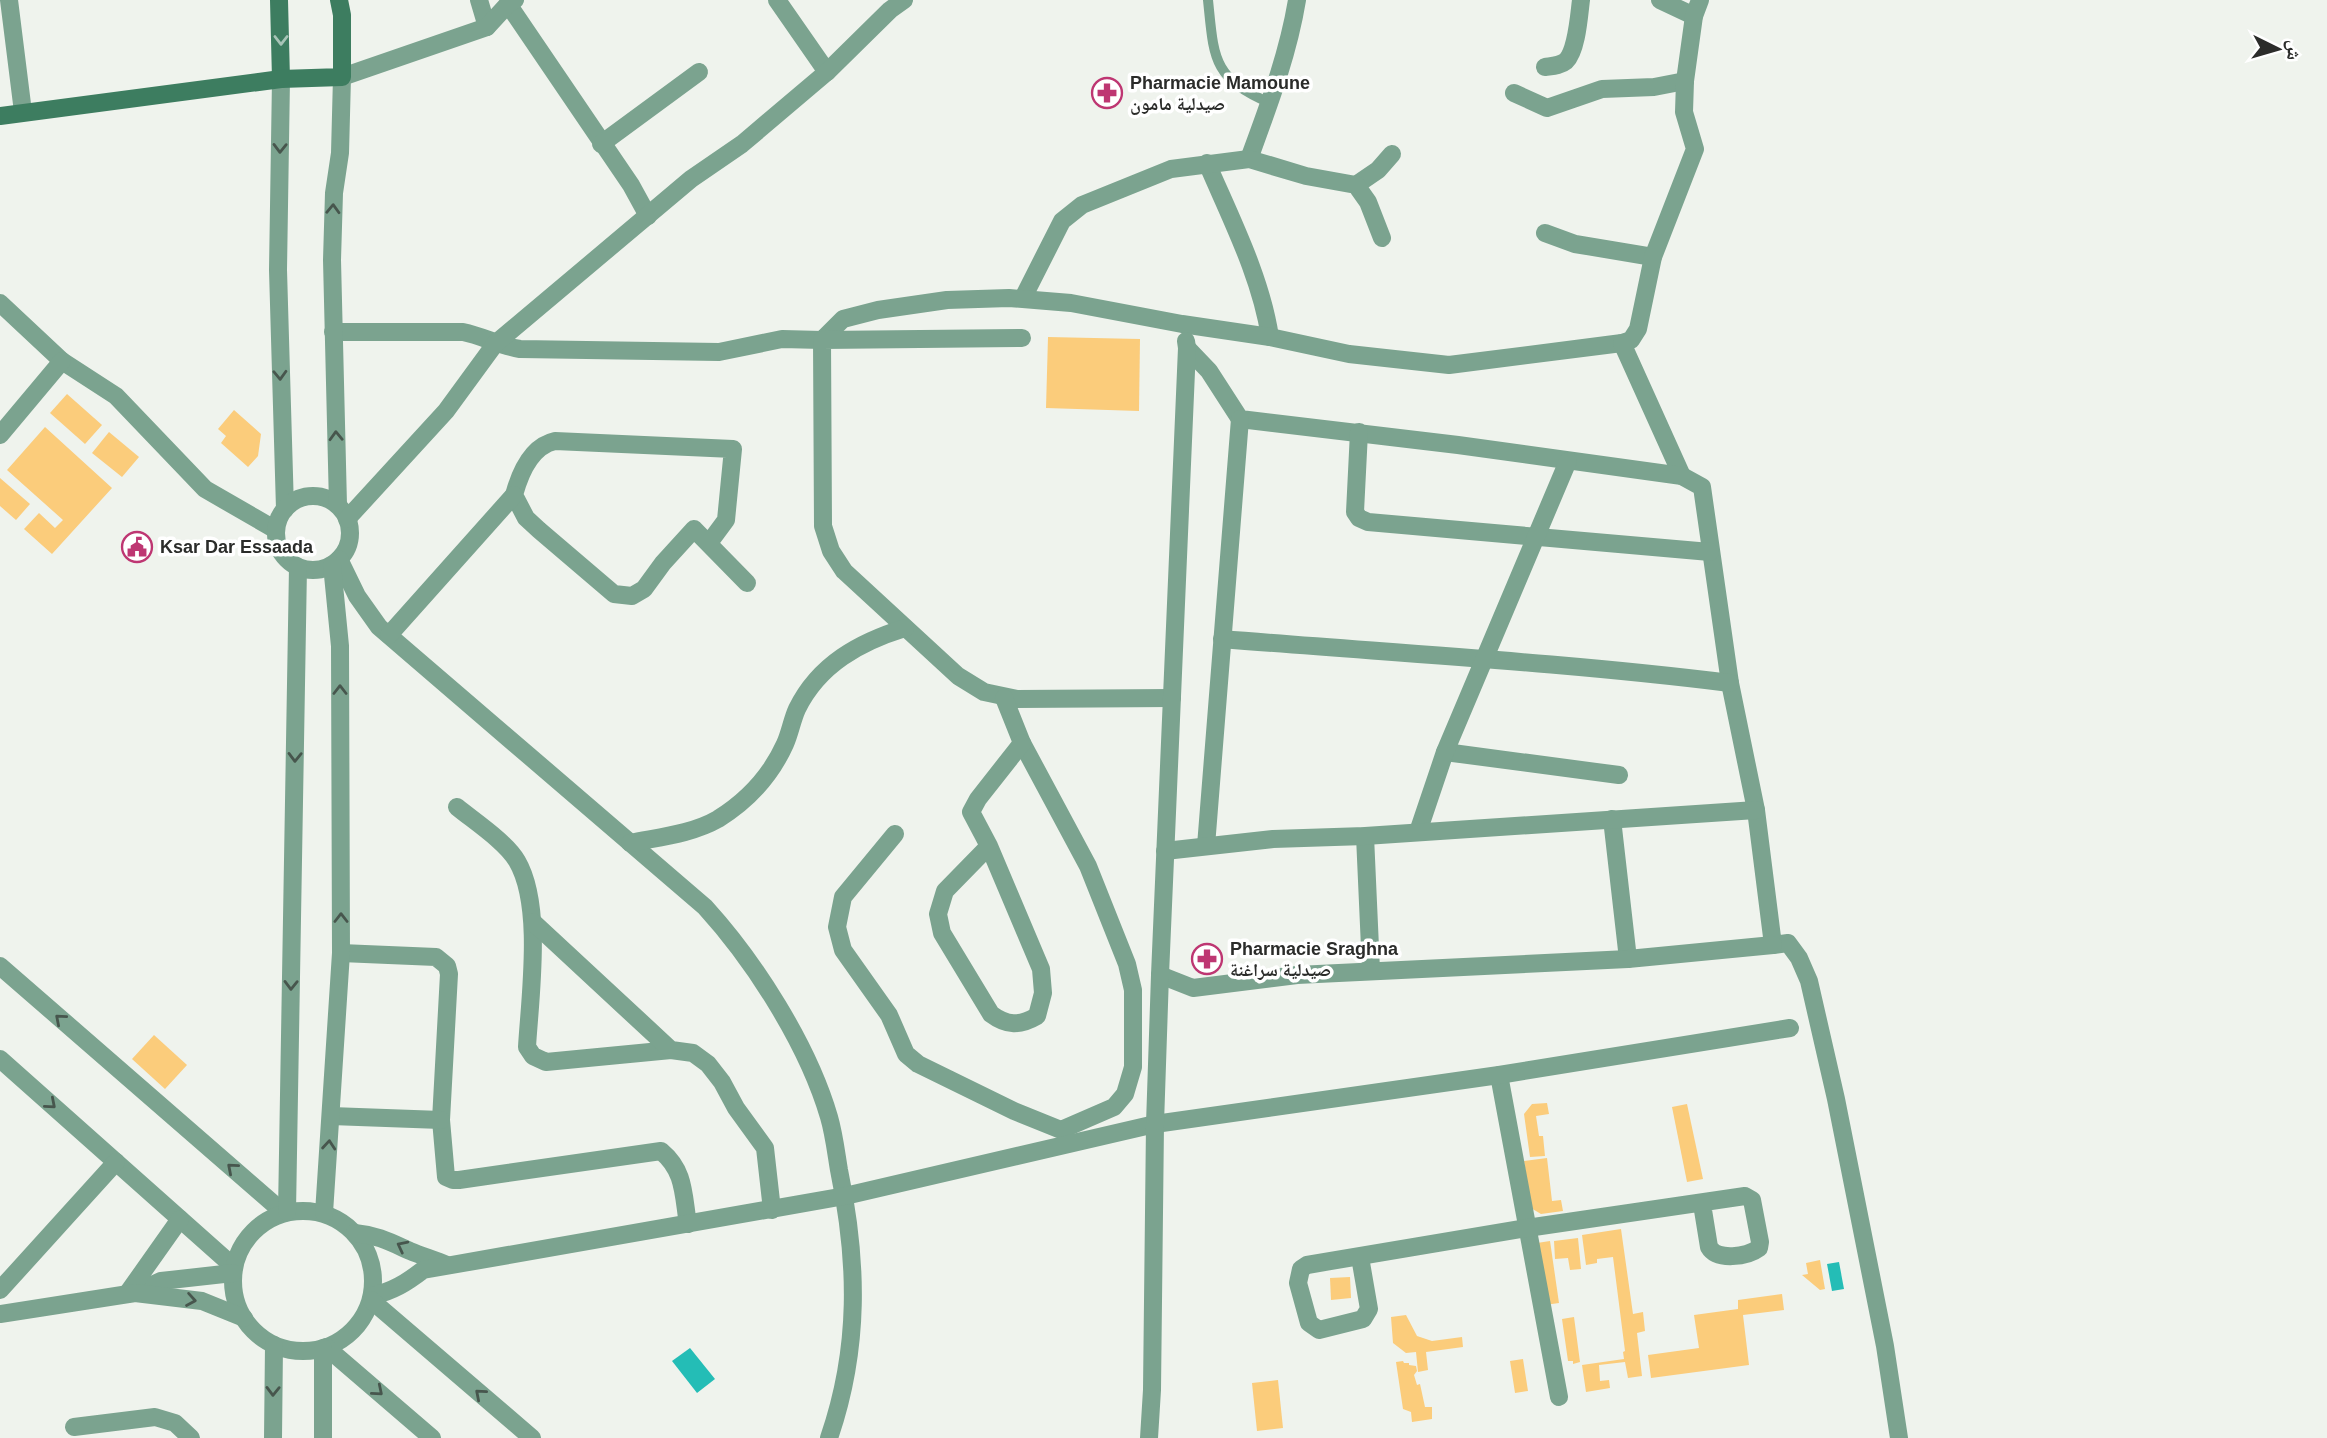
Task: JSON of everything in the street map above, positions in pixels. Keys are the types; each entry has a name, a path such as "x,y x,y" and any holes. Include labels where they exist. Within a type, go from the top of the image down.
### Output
{"street":[{"path":"9,0 23,112"},
{"path":"279,0 281,79 278,270 285,509"},
{"path":"340,0 342,77 340,153 334,193 333,332 343,512 350,527 348,544 335,562 315,570 298,567 286,558 276,530 285,509 298,498 323,497 343,512"},
{"path":"479,0 487,27"},
{"path":"777,0 827,72"},
{"path":"343,512 446,411 495,344 691,178 743,144 827,72 890,10 904,0"},
{"path":"1249,159 1291,35 1297,0"},
{"path":"1545,67 1560,65 1569,58 1581,0"},
{"path":"1172,698 1004,698 971,685 844,571 827,540 823,526 822,340 843,319 878,310 947,300 1023,298 1071,303 1270,337 1349,354 1449,365 1631,340 1638,329 1653,257 1695,149 1684,112 1685,81 1697,8 1660,0"},
{"path":"0,116 281,79 342,77 487,27 511,2 601,144 631,185 648,216"},
{"path":"601,144 699,72"},
{"path":"1514,93 1547,108 1602,89 1654,87 1685,81"},
{"path":"1023,298 1062,221 1070,213 1082,205 1171,169 1249,159 1306,176 1356,185 1378,170 1392,154"},
{"path":"1207,163 1258,287 1270,337"},
{"path":"1356,185 1368,202 1382,238"},
{"path":"1545,233 1575,244 1653,257"},
{"path":"0,303 62,361 116,396 205,489 276,530"},
{"path":"1149,1438 1160,975 1187,348 1182,324"},
{"path":"333,332 463,332 495,344 520,349 708,352 782,339 1023,338"},
{"path":"1622,343 1682,476"},
{"path":"1187,348 1209,371 1240,419 1206,846"},
{"path":"0,435 62,361"},
{"path":"1240,419 1359,432 1682,476 1702,487 1730,683 1756,810 1773,945"},
{"path":"1359,432 1354,512 1368,522 1710,552"},
{"path":"389,635 514,495 519,479 537,449 555,440 733,449 726,520 709,542"},
{"path":"1418,831 1445,752 1568,461"},
{"path":"514,495 526,518 538,530 620,596 632,596 644,589 694,529 747,583"},
{"path":"335,562 367,612 389,635 705,907 775,1002 796,1040 829,1117 850,1229 854,1314 850,1362 830,1438"},
{"path":"324,1213 341,953 340,646 335,562"},
{"path":"286,1212 298,567"},
{"path":"630,843 697,829 733,809 762,781 774,765 791,729 796,710 826,670 864,642 905,628"},
{"path":"1222,639 1483,661 1606,668 1730,683"},
{"path":"895,834 843,897 837,927 843,950 889,1015 906,1054 930,1071 1061,1130 1114,1107 1129,1086 1133,1067 1135,1005 1130,975 1088,866 1023,743 1004,698"},
{"path":"989,846 945,891 939,906 939,924 946,941 991,1014 999,1020 1017,1025 1037,1016 1043,981 1041,968 989,846 971,812 978,799 1023,743"},
{"path":"1445,752 1619,775"},
{"path":"457,807 509,851 517,861 524,880 533,922 527,1047 533,1056 546,1062 671,1050 693,1053 708,1064 722,1082 736,1108 765,1147 772,1210"},
{"path":"1166,850 1273,839 1365,836 1756,810"},
{"path":"1612,819 1628,959"},
{"path":"1365,836 1371,970"},
{"path":"533,922 671,1050"},
{"path":"1160,975 1194,988 1297,975 1628,959 1788,943 1799,958 1809,981 1836,1099 1885,1346 1899,1438"},
{"path":"341,953 436,957 447,966 449,974 441,1120 446,1177 453,1180 661,1152 673,1161 680,1174 688,1224"},
{"path":"0,966 286,1212"},
{"path":"371,1298 398,1288 423,1270 845,1196 1155,1124 1499,1075 1790,1028"},
{"path":"0,1059 234,1270"},
{"path":"1499,1075 1559,1397"},
{"path":"331,1116 441,1120"},
{"path":"0,1290 116,1162"},
{"path":"1360,1257 1369,1309 1367,1315 1363,1319 1319,1330 1314,1328 1309,1323 1298,1283 1301,1269 1307,1265 1527,1228 1702,1204"},
{"path":"300,1210 324,1213 355,1233 369,1256 373,1282 367,1310 354,1329 325,1348 298,1351 274,1345 262,1338 244,1318 235,1297 234,1270 238,1255 251,1233 261,1224 286,1212 300,1210"},
{"path":"131,1293 180,1219"},
{"path":"355,1233 373,1234 447,1265"},
{"path":"0,1314 131,1293 161,1281 234,1270"},
{"path":"131,1293 202,1301 244,1318"},
{"path":"371,1298 532,1438"},
{"path":"273,1438 274,1345"},
{"path":"323,1438 325,1348"},
{"path":"325,1348 432,1438"},
{"path":"74,1427 155,1417 175,1423 191,1438"}],"lane":[{"path":"1208,0 1214,51 1226,76 1247,93 1270,103"}],"shaded area":[{"path":"1048,337 1140,339 1139,411 1046,408"},
{"path":"67,394 102,425 85,444 50,413"},
{"path":"234,410 261,434 258,456 248,467 221,443 226,436 218,429"},
{"path":"45,427 112,488 52,554 24,529 39,513 55,528 63,520 7,470"},
{"path":"109,432 139,457 122,477 92,453"},
{"path":"0,478 30,504 16,520 0,506"},
{"path":"154,1035 187,1065 165,1089 132,1059"},
{"path":"1547,1103 1549,1114 1536,1116 1539,1136 1543,1136 1545,1156 1530,1157 1524,1114 1532,1104"},
{"path":"1687,1104 1703,1179 1687,1182 1672,1107"},
{"path":"1547,1158 1552,1201 1561,1200 1563,1211 1541,1214 1531,1208 1524,1161"},
{"path":"1621,1229 1633,1314 1643,1312 1645,1331 1637,1333 1642,1376 1628,1378 1625,1362 1599,1365 1600,1381 1609,1380 1610,1388 1586,1392 1582,1365 1624,1359 1625,1351 1613,1257 1597,1259 1597,1263 1586,1265 1582,1235"},
{"path":"1578,1238 1581,1269 1570,1270 1568,1258 1555,1259 1554,1241"},
{"path":"1550,1241 1559,1303 1545,1305 1537,1243"},
{"path":"1820,1260 1825,1289 1820,1290 1802,1275 1808,1274 1806,1263"},
{"path":"1350,1277 1351,1298 1331,1300 1330,1278"},
{"path":"1782,1294 1784,1310 1743,1315 1749,1365 1651,1378 1648,1355 1699,1348 1694,1315 1738,1309 1738,1300"},
{"path":"1406,1315 1417,1336 1432,1341 1462,1337 1463,1347 1426,1352 1428,1370 1418,1372 1416,1352 1406,1353 1393,1343 1391,1317"},
{"path":"1574,1317 1580,1362 1573,1364 1573,1361 1568,1361 1562,1319"},
{"path":"1523,1359 1528,1391 1515,1393 1510,1361"},
{"path":"1403,1361 1416,1366 1414,1375 1417,1385 1420,1384 1425,1407 1432,1407 1432,1419 1412,1422 1411,1412 1403,1409 1396,1362"},
{"path":"1278,1380 1283,1428 1257,1431 1252,1383"}],"water":[{"path":"1839,1262 1844,1289 1832,1291 1827,1264"},
{"path":"690,1348 715,1379 697,1393 672,1361"}],"place":[{"name":"Pharmacie Mamoune صيدلية مامون","path":"1107,93"},
{"name":"Ksar Dar Essaada","path":"137,547"},
{"name":"Pharmacie Sraghna صيدلية سراغنة","path":"1207,959"}]}
